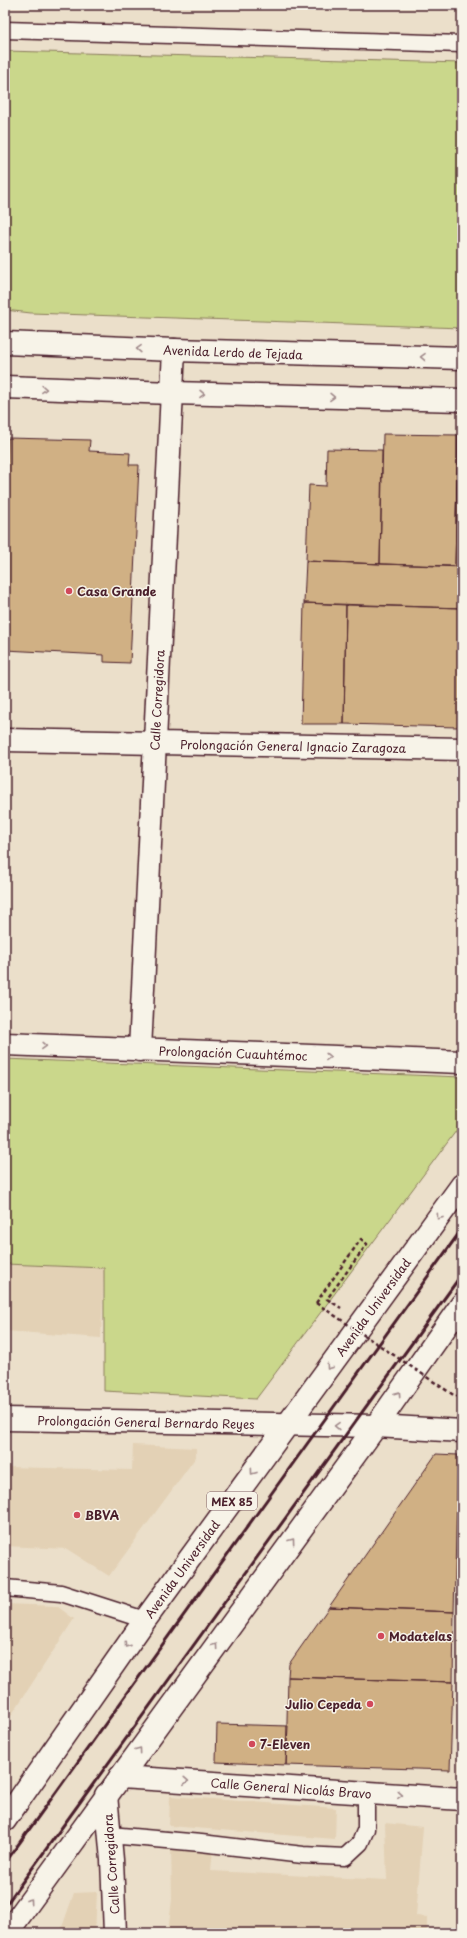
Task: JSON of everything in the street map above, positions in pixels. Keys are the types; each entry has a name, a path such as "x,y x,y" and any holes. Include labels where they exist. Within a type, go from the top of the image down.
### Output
{"main road":[{"name":"Avenida Lerdo de Tejada","path":"5,343 174,350 462,358"},
{"name":"Calle Corregidora","path":"140,1050 174,350"},
{"path":"5,387 172,393 462,400"},
{"name":"Prolongación General Ignacio Zaragoza","path":"5,740 462,749"},
{"name":"Prolongación Cuauhtémoc","path":"5,1044 462,1062"},
{"name":"Avenida Universidad","path":"5,1820 13,1797 145,1620 462,1185"},
{"path":"7,1933 376,1426 462,1304"},
{"name":"Prolongación General Bernardo Reyes","path":"5,1419 376,1426 462,1431"},
{"name":"Calle General Nicolás Bravo","path":"120,1777 462,1799"},
{"name":"Calle Corregidora","path":"106,1795 110,1836 115,1933"}],"lane":[{"path":"5,30 462,44"},
{"path":"5,1588 61,1593 145,1620"},
{"path":"110,1836 201,1843 303,1855 345,1857 360,1844 366,1829 366,1793"}],"path":[{"path":"327,1299 367,1244 361,1239 316,1303 455,1396 462,1396"}],"shaded area":[{"path":"5,1264 104,1268 101,1338 5,1331"},
{"path":"133,1445 196,1448 196,1457 109,1576 67,1549 5,1546 5,1467 132,1470"},
{"path":"5,1604 57,1606 74,1619 5,1725"},
{"path":"170,1796 336,1808 335,1839 169,1826"},
{"path":"385,1823 423,1827 416,1916 427,1917 427,1933 168,1933 172,1899 171,1845 213,1848 211,1871 387,1880"},
{"path":"97,1892 95,1933 60,1933 74,1893"}],"green space":[{"path":"5,51 462,63 462,328 31,313 5,310"},
{"path":"5,1059 462,1077 462,1123 256,1399 104,1391 104,1268 5,1264"}],"building":[{"path":"383,434 458,435 455,566 380,564"},
{"path":"458,435 462,435 462,567 455,566"},
{"name":"Casa Grande","path":"8,438 90,440 89,451 130,453 129,465 139,465 130,663 104,662 104,655 5,650 5,532"},
{"path":"327,449 382,450 380,564 306,561 309,485 326,486"},
{"path":"306,561 462,567 462,608 304,603"},
{"path":"304,603 346,605 344,724 301,724"},
{"path":"346,605 462,608 462,722 457,727 344,724"},
{"path":"436,1454 458,1455 454,1612 329,1607"},
{"name":"Modatelas","path":"329,1607 454,1612 453,1682 288,1677 289,1664"},
{"name":"Julio Cepeda","path":"288,1677 453,1682 450,1770 286,1765"},
{"name":"7-Eleven","path":"217,1724 288,1726 286,1765 216,1762"}],"railway":[{"path":"5,1863 462,1229"},
{"path":"5,1906 462,1274"}],"place":[{"name":"Casa Grande","path":"69,591"},
{"name":"BBVA","path":"77,1515"},
{"name":"Modatelas","path":"381,1636"},
{"name":"Julio Cepeda","path":"370,1704"},
{"name":"7-Eleven","path":"252,1744"}]}
